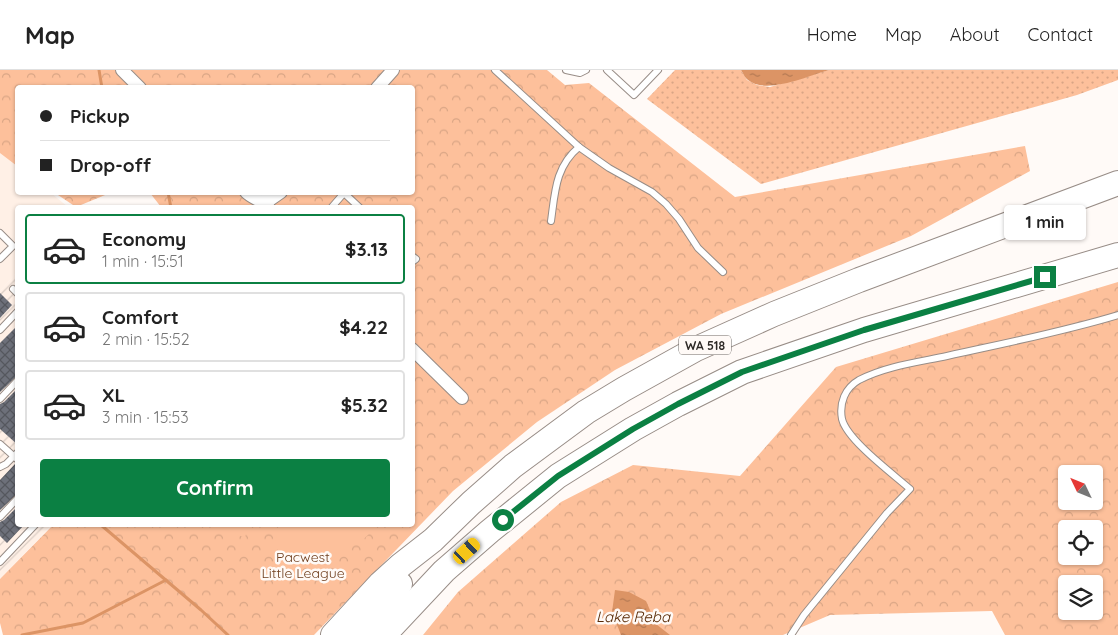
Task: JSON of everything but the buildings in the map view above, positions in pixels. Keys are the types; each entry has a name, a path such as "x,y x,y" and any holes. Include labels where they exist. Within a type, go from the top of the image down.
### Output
{"highway":[{"name":"WA 518","path":"359,635 410,572 433,540 470,503 513,466 563,428 624,389 696,349 774,314 1118,183"},
{"name":"WA 518","path":"384,635 444,571 558,476 633,429 678,404 742,372 864,330 1118,256"},
{"path":"404,635 490,531"},
{"path":"333,635 380,584 433,540"}],"street":[{"path":"122,70 137,85"},
{"path":"380,85 393,70"},
{"path":"250,195 266,205 277,195"},
{"path":"415,352 462,398"}],"lane":[{"path":"495,70 579,147 609,168 652,192 666,204 679,219 698,248 723,272"},
{"path":"566,70 580,73 586,70"},
{"path":"607,70 634,96 658,70"},
{"path":"551,221 555,188 560,172 570,155 579,147"},
{"path":"334,205 342,195"},
{"path":"346,195 357,205"},
{"path":"0,233 13,246 0,259"},
{"path":"0,330 15,314"},
{"path":"791,635 816,600 887,513 910,489 851,436 842,420 841,406 842,398 849,389 858,381 890,368 1081,327 1118,315"},
{"path":"0,399 15,383"},
{"path":"0,444 15,456"},
{"path":"0,467 15,458"},
{"path":"0,517 15,501"},
{"path":"0,562 33,527"}],"shaded area":[{"path":"0,146 15,160 15,195 53,195 66,205 15,205 15,274 0,291"},
{"path":"15,274 15,527 50,527 0,579 0,291"}],"green space":[{"name":"Pacwest Little League","path":"0,70 547,70 565,85 589,83 735,197 1025,146 1030,171 911,236 721,314 615,370 537,422 453,491 314,635 3,635 0,623 0,579 51,527 415,527 415,205 159,205 152,195 415,195 415,85 15,85 15,164 0,153"},
{"path":"675,70 741,70 747,80 757,85 770,87 829,70 1118,70 1118,80 1077,95 761,184 647,99"},
{"path":"58,195 105,195 81,205 73,205"},
{"path":"1118,282 1118,635 1005,635 992,611 830,615 783,635 423,635 458,592 561,502 633,465 740,476 836,367"},
{"path":"221,527 248,527 245,538"},
{"path":"279,527 376,527 351,547 330,554 308,555 274,549"}],"water":[{"path":"741,70 829,70 787,83 765,86 748,80"},
{"name":"Lake Reba","path":"615,590 629,592 646,601 656,624 670,635 621,635 612,612"}],"waterway":[{"path":"99,70 102,85"},
{"path":"169,195 170,205"},
{"path":"103,527 228,635"},
{"path":"22,635 83,623 166,580"}],"route":[{"path":"503,520 558,476 633,429 742,372 864,330 1045,277"}]}
